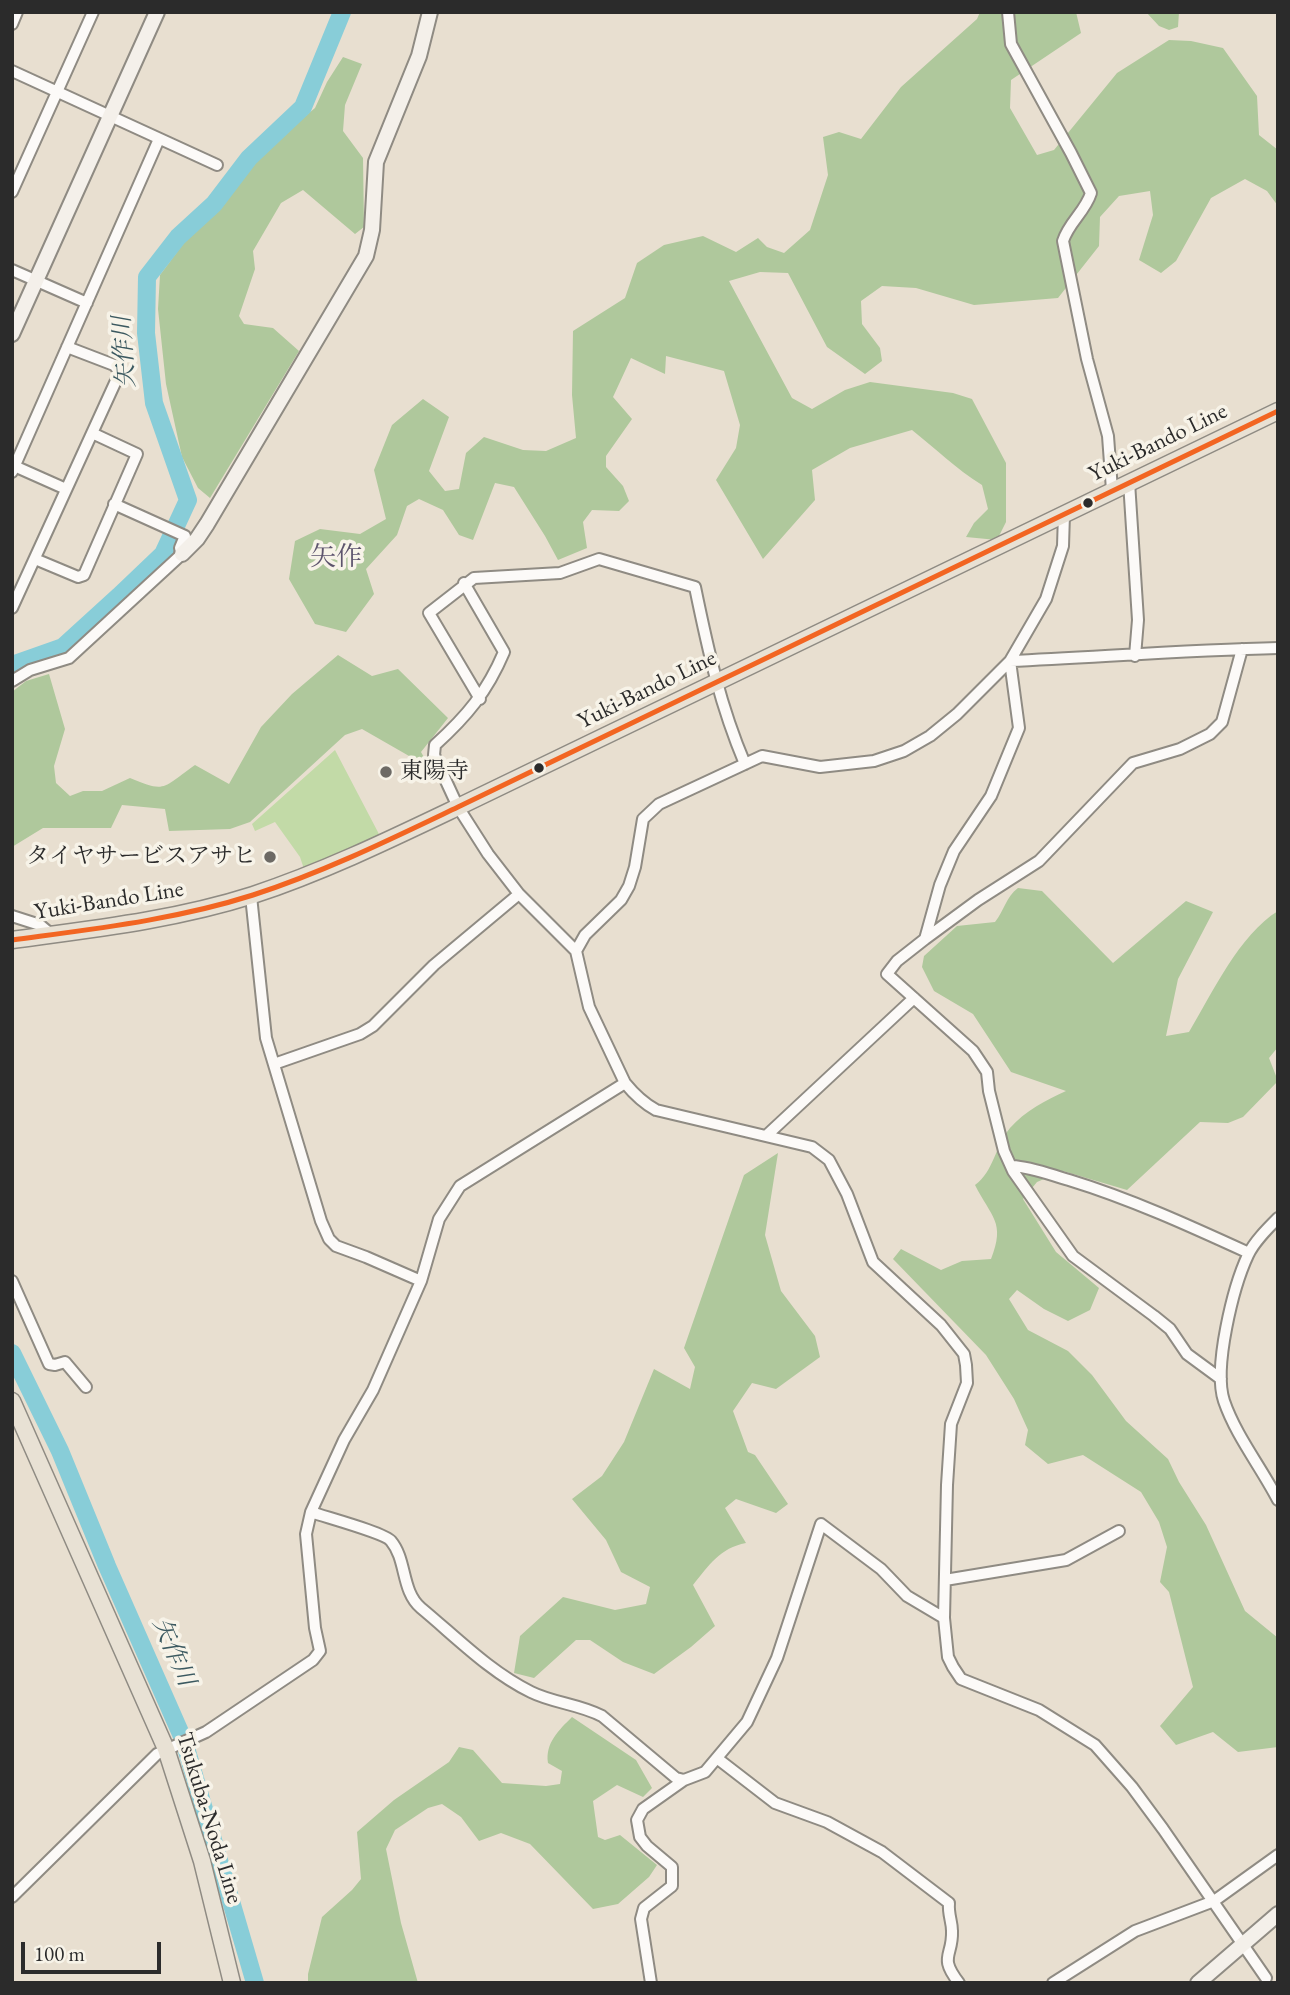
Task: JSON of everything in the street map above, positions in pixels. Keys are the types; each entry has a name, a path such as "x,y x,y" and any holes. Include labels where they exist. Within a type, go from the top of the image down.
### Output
{"main road":[{"name":"Yuki-Bando Line","path":"12,940 155,919 251,896 324,868 458,807 1278,411"},
{"name":"Tsukuba-Noda Line","path":"12,1401 170,1747 232,1983"}],"street":[{"path":"12,24 18,12"},
{"path":"12,192 93,12"},
{"path":"12,334 157,12"},
{"path":"12,681 30,670 69,658 182,554 207,524 366,257 372,230 376,162 419,56 430,12"},
{"path":"1008,12 1011,44 1091,193 1086,207 1066,232 1063,241 1082,335 1108,436 1112,491"},
{"path":"12,71 217,165"},
{"path":"66,489 13,467 159,139"},
{"path":"12,270 87,303"},
{"path":"12,608 120,372 114,365 67,347"},
{"path":"35,559 78,577 84,575 137,454 92,433"},
{"path":"1129,482 1138,620 1135,656"},
{"path":"114,504 185,536 180,548 182,554"},
{"path":"576,951 585,935 621,900 629,886 643,819 659,804 762,756 820,767 874,761 904,751 930,736 957,714 1010,661 1046,599 1063,546 1064,514"},
{"path":"480,699 429,613 464,583 474,578 559,573 599,559 695,587 715,681 745,764"},
{"path":"464,583 504,652 480,699 435,746 434,755 458,807 488,854 519,894 576,951 589,1007 625,1083 645,1104 656,1110 812,1147 829,1160 847,1194 873,1262 941,1325 964,1354 967,1383 951,1424 944,1618 948,1657 961,1679 1039,1710 1096,1745 1132,1787 1266,1978"},
{"path":"1010,661 1278,648"},
{"path":"1221,1380 1186,1354 1170,1329 1073,1256 1013,1171 1004,1151 987,1072 972,1051 887,974 897,961 925,939 978,900 1039,861 1133,763 1195,744 1210,734 1222,722 1242,649"},
{"path":"925,939 940,885 954,851 992,796 1019,728 1010,661"},
{"path":"274,1064 360,1034 373,1026 434,965 519,894"},
{"path":"251,896 265,1027 321,1221 329,1239 336,1246 421,1281"},
{"path":"12,916 40,925 52,934"},
{"path":"767,1135 914,998"},
{"path":"12,1897 157,1754 220,1724 313,1660 320,1651 315,1629 306,1534 311,1512 344,1440 373,1390 421,1281 439,1219 460,1186 625,1083"},
{"path":"1012,1166 1025,1167 1090,1186 1139,1204 1249,1253"},
{"path":"1278,1218 1249,1253 1236,1286 1224,1342 1221,1380 1223,1399 1231,1416 1278,1500"},
{"path":"12,1281 49,1364 65,1362 86,1387"},
{"path":"311,1512 378,1533 390,1540 399,1558 408,1588 418,1605 482,1659 532,1693 589,1709 602,1716 676,1778 684,1780"},
{"path":"651,1983 641,1919 644,1908 672,1886 672,1867 640,1838 637,1820 643,1810 684,1780 705,1772 747,1722 777,1658 821,1524 881,1569 907,1596 944,1618"},
{"path":"945,1580 1066,1560 1119,1531"},
{"path":"718,1759 775,1803 827,1822 882,1852 949,1903 948,1915 952,1930 948,1970 959,1983"},
{"path":"1053,1983 1135,1931 1214,1901 1278,1855"},
{"path":"1198,1983 1278,1914"}],"green space":[{"path":"980,12 1076,12 1081,33 1011,80 1010,108 1037,155 1054,150 1117,73 1169,40 1191,41 1223,48 1257,96 1259,135 1278,150 1278,206 1267,191 1245,179 1211,198 1176,261 1161,273 1139,260 1153,215 1150,191 1119,196 1100,217 1099,246 1058,298 974,305 916,288 882,286 861,301 862,324 880,348 882,361 865,374 827,347 788,273 760,272 729,281 792,398 812,409 845,390 870,382 953,393 972,399 1006,463 1006,522 997,540 966,537 974,523 988,509 982,485 912,430 850,448 812,470 815,500 763,559 716,480 736,448 740,425 724,371 666,356 665,374 631,358 613,397 632,419 606,456 606,467 623,486 629,501 619,511 592,510 583,522 587,548 558,560 514,487 495,483 473,540 459,535 443,510 419,499 407,506 397,535 366,569 374,594 346,632 315,624 289,579 295,541 320,529 360,534 386,519 374,470 392,425 423,399 449,417 429,471 445,491 459,489 466,453 484,437 523,450 546,451 576,438 572,395 573,331 625,298 637,263 664,245 703,236 736,252 758,238 767,247 784,253 810,230 828,175 823,137 839,132 861,139 901,87 977,19"},
{"path":"1146,12 1179,12 1178,27 1169,30 1159,26"},
{"path":"343,57 362,64 345,105 343,131 363,158 364,227 355,234 303,190 281,203 253,251 255,269 239,316 244,324 273,328 299,351 210,498 198,488 182,457 166,384 158,309 160,275 253,160 315,108"},
{"path":"338,655 372,676 398,669 448,718 421,752 430,768 362,729 345,735 250,822 230,829 169,831 165,809 122,805 111,828 43,828 12,847 12,692 26,681 49,674 65,729 54,766 56,783 70,796 83,791 102,791 130,778 151,786 164,786 195,765 229,784 261,727 292,694"},
{"path":"335,750 380,836 304,869 300,857 275,822 255,831 252,824"},
{"path":"1018,888 1042,891 1113,963 1186,901 1213,912 1178,979 1166,1036 1189,1032 1239,949 1264,921 1278,911 1278,1047 1269,1058 1278,1081 1243,1117 1228,1123 1200,1122 1127,1190 1063,1171 1037,1182 1023,1199 1056,1252 1099,1288 1090,1310 1068,1321 1044,1309 1017,1290 1009,1299 1028,1330 1068,1351 1092,1375 1126,1421 1168,1459 1206,1525 1245,1611 1278,1638 1278,1747 1238,1752 1213,1732 1176,1745 1160,1726 1193,1687 1169,1592 1160,1582 1167,1547 1159,1522 1141,1492 1083,1455 1048,1464 1025,1445 1028,1430 1014,1399 986,1355 893,1259 901,1249 941,1270 962,1261 991,1259 997,1228 975,1185 986,1173 1010,1128 1036,1106 1066,1091 1011,1072 973,1014 934,991 922,967 924,956 957,926 995,922"},
{"path":"778,1153 765,1235 781,1291 815,1336 820,1357 776,1389 752,1383 733,1411 748,1452 755,1455 788,1504 776,1513 736,1499 725,1508 746,1543 722,1553 693,1585 715,1626 654,1674 623,1662 590,1640 576,1640 534,1678 514,1673 520,1636 563,1597 615,1610 646,1604 650,1587 621,1572 606,1540 572,1499 602,1476 624,1442 654,1369 690,1389 695,1367 684,1348 744,1175"},
{"path":"572,1717 636,1760 652,1788 643,1797 617,1785 593,1801 598,1837 605,1840 620,1835 657,1865 649,1877 618,1904 593,1909 530,1844 501,1833 479,1841 461,1817 442,1804 428,1808 395,1830 386,1849 401,1923 418,1983 308,1983 322,1917 361,1879 357,1832 394,1800 449,1762 459,1747 473,1750 502,1783 546,1786 560,1784 562,1771 548,1763 549,1749 554,1737"}],"waterway":[{"name":"矢作川","path":"12,665 63,647 163,554 188,500 154,403 146,333 147,277 178,237 214,204 249,158 303,107 342,12"},
{"name":"矢作川","path":"12,1353 60,1451 184,1741 255,1983"}],"transit line":[{"path":"12,940 134,923 224,904 331,865 458,807 1278,411"}],"place":[{"name":"東陽寺","path":"386,772"},
{"name":"タイヤサービスアサヒ","path":"270,857"}],"district":[{"name":"矢作","path":"336,558"}]}
